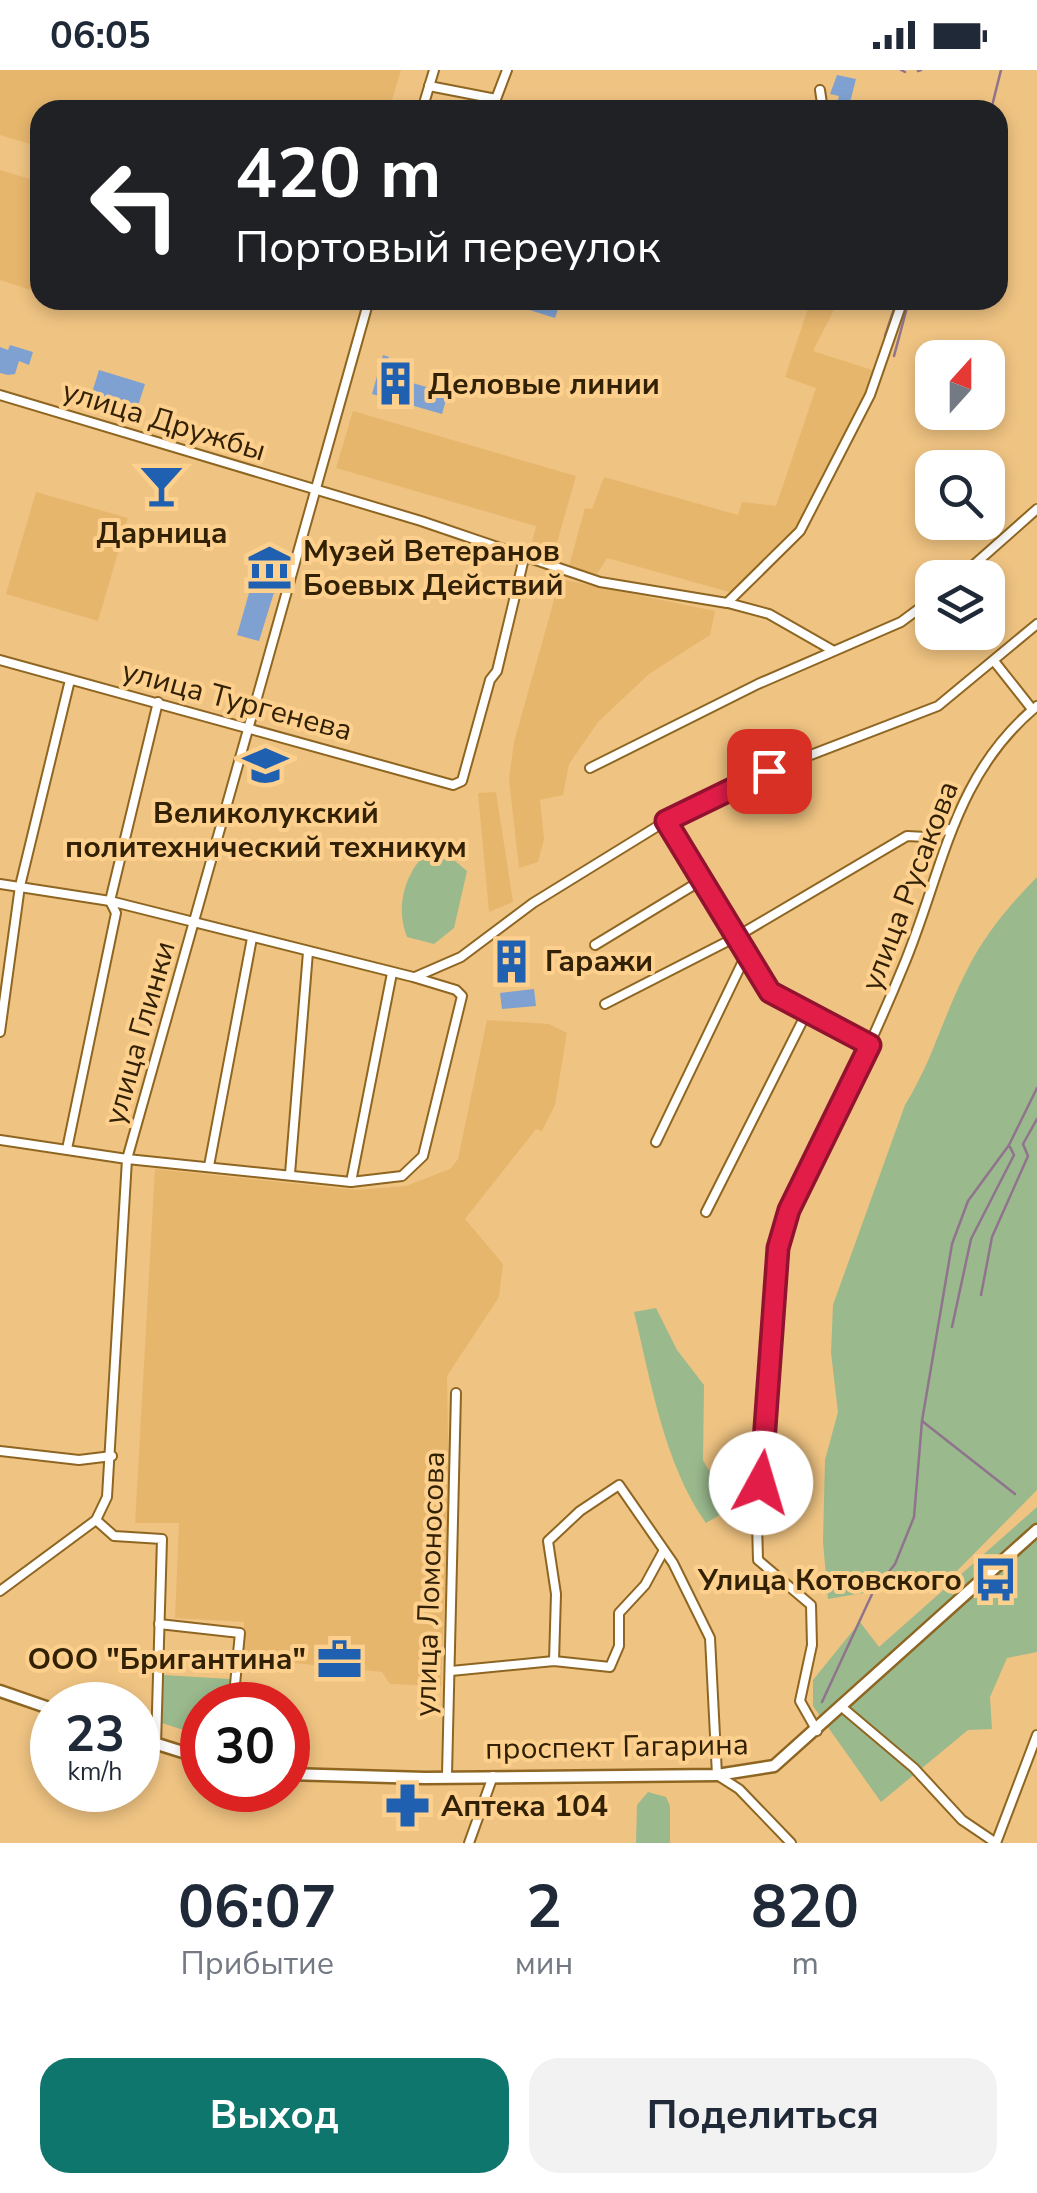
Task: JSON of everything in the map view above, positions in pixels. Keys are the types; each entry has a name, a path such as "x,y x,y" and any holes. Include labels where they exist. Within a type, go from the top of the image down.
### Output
{"main road":[{"name":"проспект Гагарина","path":"310,1774 717,1774 774,1766 1037,1532"},
{"path":"0,1691 30,1701"}],"street":[{"path":"425,100 434,70"},
{"path":"429,86 496,99 507,70"},
{"path":"820,90 821,100"},
{"name":"улица Глинки","path":"96,1520 107,1497 112,1456 127,1159 366,310"},
{"path":"728,603 800,531 870,395 899,310"},
{"name":"улица Дружбы","path":"0,395 525,554 600,582 728,603 769,614 832,650"},
{"path":"979,560 1037,509"},
{"name":"улица Тургенева","path":"0,660 454,785 462,781 490,680 497,671 525,554"},
{"path":"590,768 915,612"},
{"path":"414,978 461,956 532,903 666,821 769,771 938,706 1037,624"},
{"path":"994,661 1035,708"},
{"path":"0,1032 20,886 70,680"},
{"path":"67,1149 116,913 110,902 158,702"},
{"name":"улица Русакова","path":"817,1731 800,1701 812,1644 811,1605 758,1560 757,1522 778,1248 789,1210 870,1045 939,874 949,830 984,761 1035,708"},
{"path":"666,821 745,957 770,992 870,1045"},
{"path":"605,1004 736,937 908,836 926,837 949,830"},
{"path":"596,945 702,880"},
{"path":"0,884 110,902 414,978 456,990 462,996 428,1140 416,1167 377,1182 127,1159 0,1140"},
{"path":"209,1166 252,938"},
{"path":"290,1174 308,952"},
{"path":"656,1142 745,957"},
{"path":"351,1182 392,973"},
{"path":"706,1212 807,1012"},
{"name":"улица Ломоносова","path":"447,1776 456,1393"},
{"path":"0,1451 79,1460 112,1456"},
{"path":"554,1661 556,1594 548,1541 580,1512 620,1485 663,1552 710,1638 717,1774 739,1789 790,1843"},
{"path":"0,1591 96,1520 114,1536 162,1539 158,1682"},
{"path":"451,1671 554,1661 610,1667 619,1646 620,1612 645,1585 663,1552"},
{"path":"159,1624 240,1633 235,1682"},
{"path":"842,1708 914,1768 962,1820 996,1843 1037,1734"},
{"path":"469,1843 494,1776"}],"shaded area":[{"path":"0,70 401,70 392,100 30,100 30,144 0,135"},
{"path":"0,170 30,179 30,290 0,280"},
{"path":"808,310 834,310 813,351 875,371 842,447 800,523 733,593 607,558 597,574 569,566 585,508 592,509 604,477 738,515 742,502 776,506 816,388 785,377"},
{"path":"353,411 576,476 553,557 530,550 536,526 336,468"},
{"path":"36,492 128,518 98,621 6,594"},
{"path":"560,579 715,611 710,635 649,674 598,722 569,764 563,795 540,800 544,839 538,862 519,868 509,779 514,742"},
{"path":"496,792 513,902 489,912 478,793"},
{"path":"487,1020 549,1024 567,1033 555,1105 542,1131 536,1129 465,1219 503,1264 499,1297 447,1376 449,1494 441,1686 390,1684 382,1672 243,1658 244,1622 175,1618 179,1523 135,1523 155,1169 356,1190 406,1186 450,1169 458,1159"}],"green space":[{"path":"423,856 455,861 467,871 454,928 434,944 407,937 402,916 406,884"},
{"path":"1037,877 1037,1490 950,1578 828,1599 823,1542 825,1460 838,1412 831,1353 833,1305 905,1105 959,987 990,932"},
{"path":"656,1308 677,1350 704,1385 703,1460 730,1509 706,1523 679,1475 653,1394 634,1312"},
{"path":"1037,1507 1037,1652 1007,1658 990,1697 992,1729 968,1730 881,1802 813,1706 813,1680 860,1622 879,1647"},
{"path":"163,1675 230,1679 180,1682 180,1729 162,1723"},
{"path":"648,1792 666,1797 670,1806 670,1843 636,1843 637,1805"}],"building":[{"path":"837,75 856,79 851,100 838,100 839,96 830,94"},
{"path":"530,310 558,310 555,318"},
{"path":"10,345 33,352 29,365 19,361 15,374 8,375 0,373 0,347 8,350"},
{"name":"Деловые линии","path":"383,355 389,357 384,375 448,393 442,414 372,394"},
{"path":"99,370 145,384 137,409 91,396"},
{"path":"253,579 276,586 259,641 237,635"},
{"name":"Гаражи","path":"514,939 524,980 510,983 500,942"},
{"path":"534,989 536,1006 502,1009 500,993"}],"waterway":[{"path":"901,70 905,72"},
{"path":"994,100 1001,70"},
{"path":"885,336 894,310"},
{"path":"894,356 906,310"},
{"path":"822,1702 873,1592 895,1564 914,1517 922,1421 952,1244 968,1201 1009,1145 1037,1088"},
{"path":"981,1295 992,1237 1028,1156 1023,1144 1037,1119"},
{"path":"952,1327 971,1239 1014,1155 1010,1147"},
{"path":"922,1421 1015,1494"}],"place":[{"name":"Деловые линии","path":"395,384"},
{"name":"Дарница","path":"162,486"},
{"name":"Музей Ветеранов Боевых Действий","path":"270,568"},
{"name":"Великолукский политехнический техникум","path":"266,766"},
{"name":"Гаражи","path":"512,961"},
{"name":"Улица Котовского","path":"995,1580"},
{"name":"ООО \"Бригантина\"","path":"339,1659"},
{"name":"Аптека 104","path":"408,1806"}],"route":[{"path":"761,1483 778,1248 789,1210 870,1045 770,992 745,957 666,821 769,771"}]}
